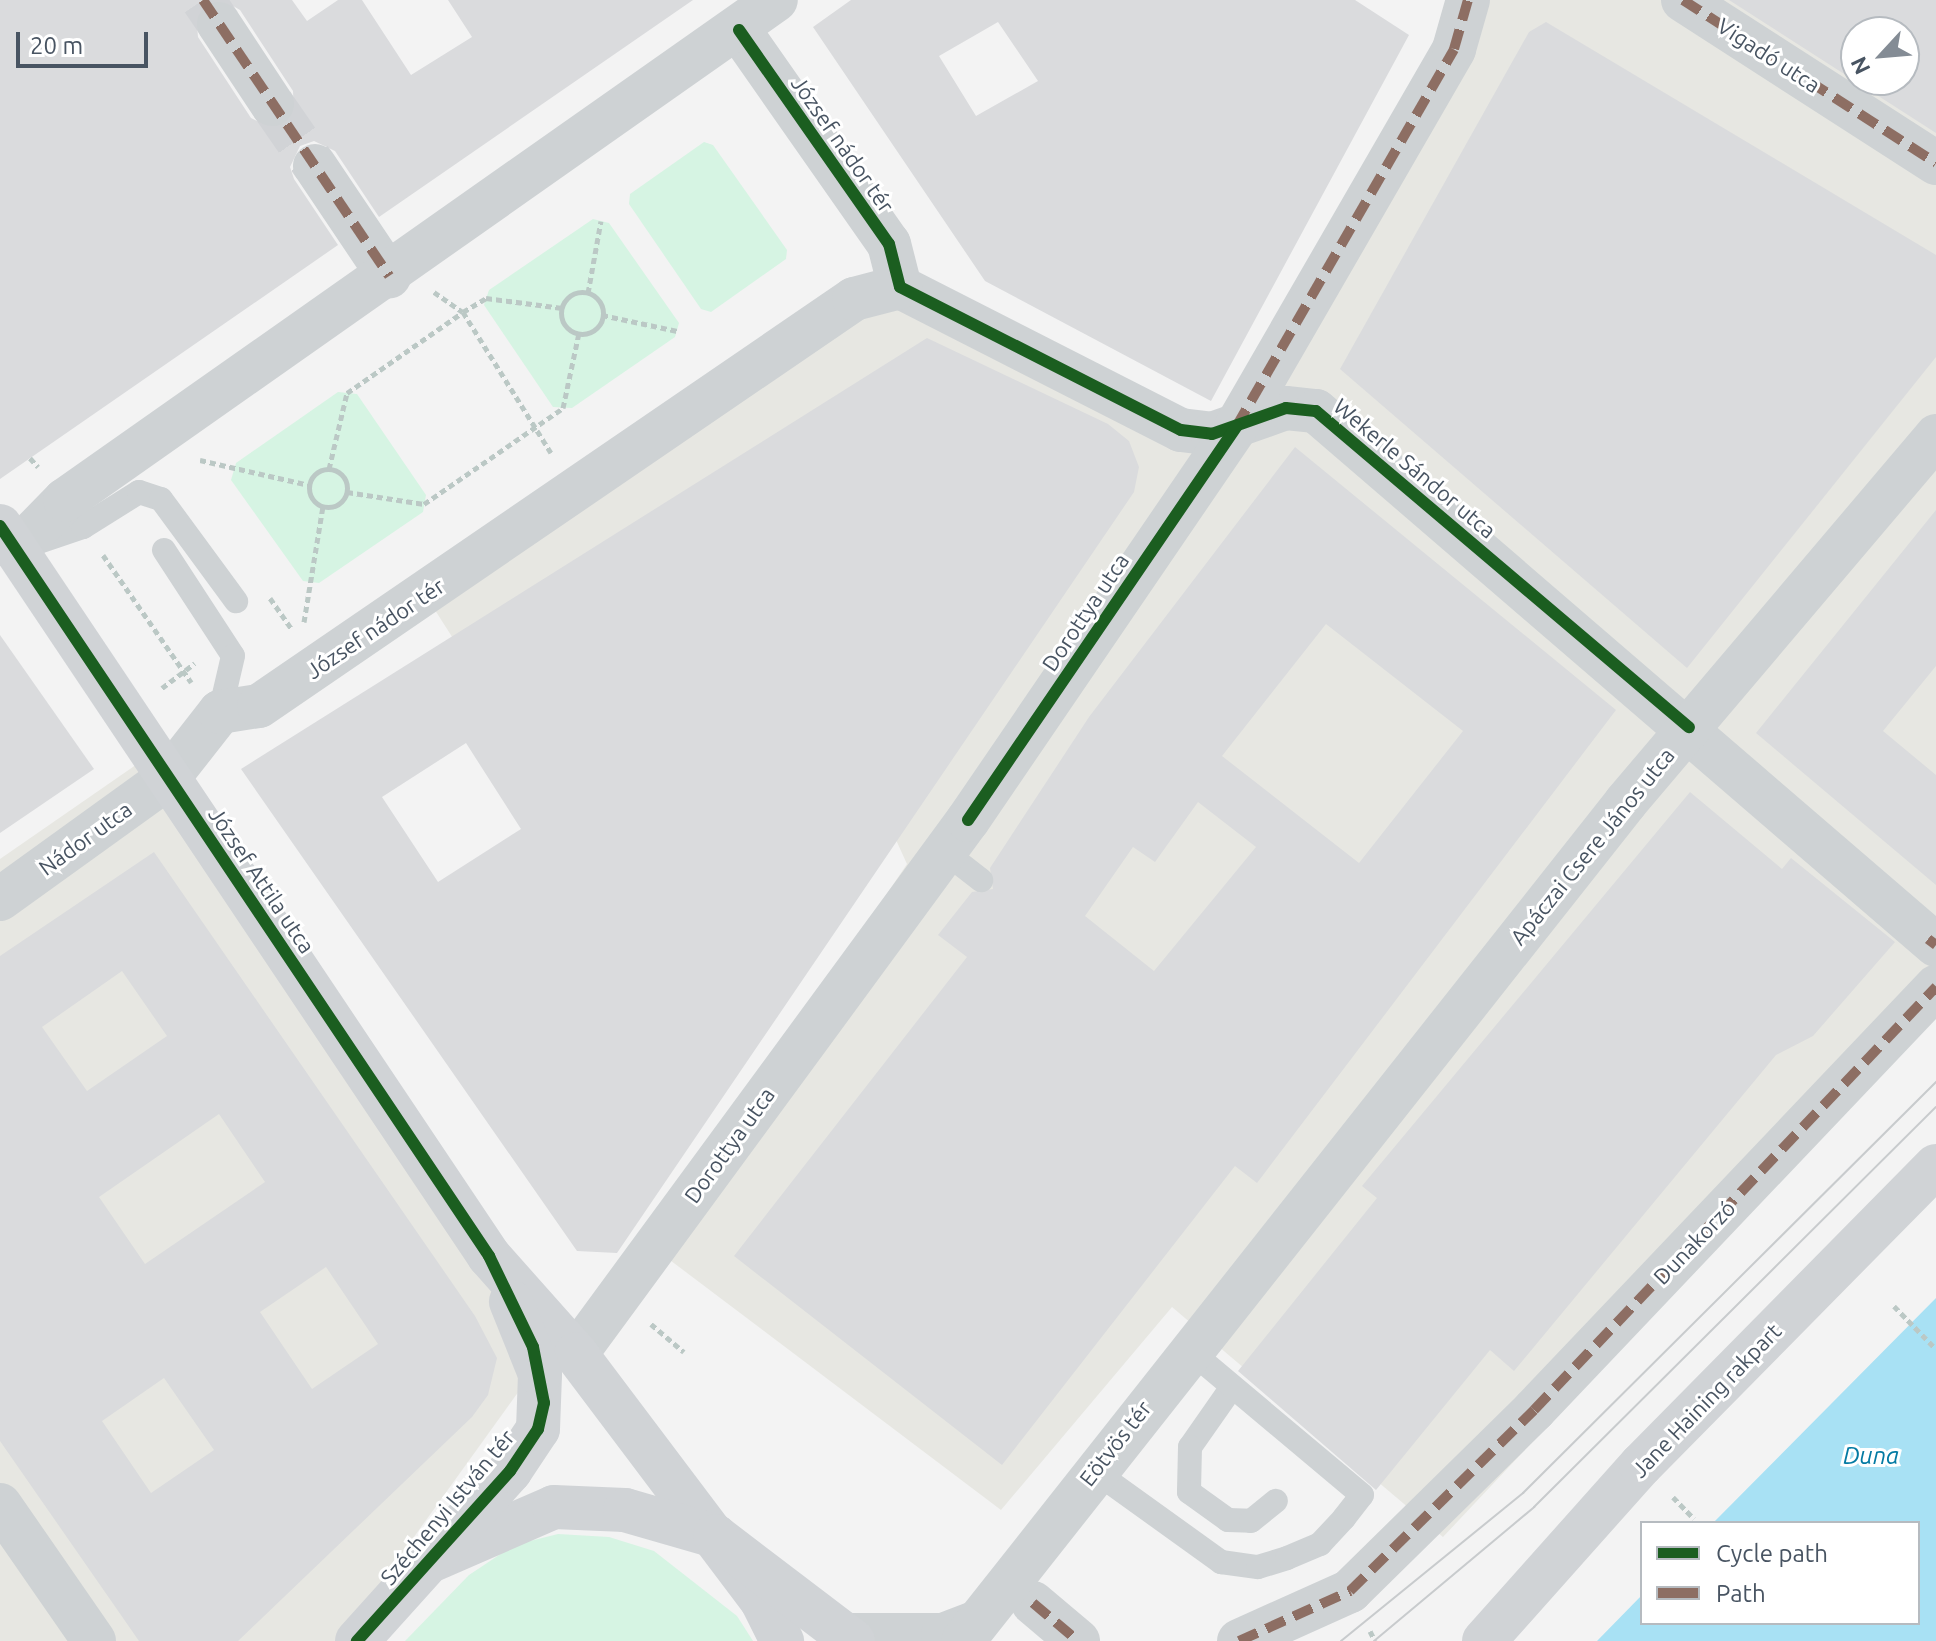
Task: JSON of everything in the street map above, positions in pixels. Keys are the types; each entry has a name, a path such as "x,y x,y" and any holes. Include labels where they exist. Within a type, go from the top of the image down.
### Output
{"street":[{"path":"8,538 74,513 389,276 739,30 776,0"},
{"name":"Dorottya utca","path":"576,1354 956,836 1236,427 1454,49 1468,0"},
{"name":"Vigadó utca","path":"1683,0 1936,163"},
{"path":"219,24 272,104"},
{"name":"József nádor tér","path":"209,703 259,706 854,299 900,287 889,244 739,30"},
{"path":"315,166 389,276"},
{"name":"Wekerle Sándor utca","path":"900,287 1181,430 1212,434 1286,408 1316,411 1689,727 1932,942"},
{"name":"Apáczai Csere János utca","path":"1257,1264 1689,727 1936,436"},
{"name":"József Attila utca","path":"8,538 489,1256"},
{"path":"169,777 209,703"},
{"name":"Nádor utca","path":"0,899 169,777"},
{"name":"Dunakorzó","path":"1239,1641 1350,1591 1936,987"},
{"name":"Jane Haining rakpart","path":"1484,1641 1641,1465 1936,1166"},
{"path":"489,1256 576,1354 715,1536 782,1641"},
{"name":"Széchenyi István tér","path":"357,1641 510,1471 538,1429 544,1403 533,1347 489,1256"},
{"name":"Eötvös tér","path":"849,1638 968,1632 1257,1264"},
{"path":"0,1505 94,1641"},
{"path":"430,1561 554,1507 625,1510 715,1536 849,1638"},
{"path":"1033,1603 1078,1641"}],"lane":[{"path":"74,513 139,492 161,499 236,601"},
{"path":"164,550 233,656 209,703"},
{"path":"956,836 981,880"},
{"path":"1093,1470 1221,1562 1258,1567 1320,1544 1362,1495 1189,1350"},
{"path":"1232,1387 1190,1447 1189,1492 1228,1520 1251,1521 1276,1501"}],"path":[{"path":"601,221 588,293 602,315 677,331"},
{"path":"389,276 414,278 463,312 577,490"},
{"path":"588,293 570,296 562,308 565,326 579,333 595,329 602,315"},
{"path":"309,485 329,469 347,393 486,298 562,308"},
{"path":"347,492 424,504 563,408 579,333"},
{"path":"30,458 74,513 183,672 209,703"},
{"path":"194,458 309,485 323,506 301,642"},
{"path":"329,469 341,474 347,492"},
{"path":"323,506 340,503 347,492"},
{"path":"183,672 196,663"},
{"path":"1894,1306 1936,1349"}],"shaded area":[{"path":"1485,0 1936,0 1936,1013 1443,1537 1172,1307 1001,1510 650,1245 907,864 896,840 587,848 433,607 898,271 1217,425"},
{"path":"143,760 545,1355 339,1641 0,1641 0,859"}],"green space":[{"path":"704,142 713,145 787,250 786,259 711,312 701,309 629,204 630,194"},
{"path":"593,219 609,223 679,323 675,337 572,408 553,407 484,305 489,290"},
{"path":"338,392 357,394 426,495 423,512 319,583 303,581 231,480 236,463"},
{"path":"558,1534 609,1537 654,1551 737,1616 753,1641 405,1641 469,1575 514,1545"}],"water":[{"name":"Duna","path":"1936,1298 1936,1641 1597,1641 1640,1597 1640,1625 1920,1625 1920,1521 1715,1521"}],"building":[{"path":"0,0 214,0 196,14 198,37 251,118 273,129 294,116 293,91 240,10 223,0 292,0 307,21 338,0 362,0 411,75 472,37 448,0 693,0 379,217 335,151 314,141 300,146 290,167 294,179 338,245 0,479"},
{"path":"851,0 1355,0 1409,35 1211,401 985,281 813,27","holes":["998,22 1038,81 976,116 939,56"]},
{"path":"1729,0 1936,0 1936,133 1878,96 1920,96 1920,16 1840,16 1840,71"},
{"path":"1546,22 1936,255 1936,357 1687,668 1340,369 1529,32"},
{"path":"927,338 1108,424 1129,441 1139,467 1134,492 617,1253 577,1251 241,769","holes":["466,743 521,829 438,882 382,797"]},
{"path":"1295,447 1616,710 1257,1183 1235,1166 1002,1465 734,1256 967,957 938,935 972,892 993,889 990,868 1089,717","holes":["1326,624 1463,731 1359,863 1222,756","1198,802 1256,847 1154,971 1085,916 1133,847 1155,862"]},
{"path":"1936,510 1936,666 1883,731 1936,775 1936,885 1756,733"},
{"path":"0,635 94,769 0,833"},
{"path":"1690,792 1782,869 1791,858 1895,942 1813,1036 1776,1055 1514,1371 1490,1350 1376,1490 1238,1371 1377,1198 1362,1186"},
{"path":"154,852 475,1316 497,1358 488,1395 472,1417 238,1641 139,1641 0,1441 0,956","holes":["122,971 167,1036 87,1091 42,1027","219,1114 265,1182 145,1264 99,1197","326,1267 378,1344 312,1389 260,1312","164,1378 214,1450 151,1493 102,1421"]}],"tunnel":[{"path":"203,0 219,24"},
{"path":"272,104 315,166"}],"tram line":[{"path":"1341,1641 1523,1493 1936,1082"},
{"path":"1374,1641 1534,1507 1936,1107"}],"marked path":[{"path":"203,0 389,276"},
{"path":"1236,427 1454,49 1468,0"},
{"path":"1683,0 1936,163"},
{"path":"1928,939 1936,945"},
{"path":"1239,1641 1350,1591 1534,1410 1936,987"},
{"path":"1033,1603 1078,1641"}],"cycle path":[{"path":"739,30 889,244 900,287 1181,430 1212,434 1286,408 1316,411 1689,727"},
{"path":"968,820 1236,427"},
{"path":"0,526 489,1256 533,1347 544,1403 538,1429 510,1471 357,1641"}]}
